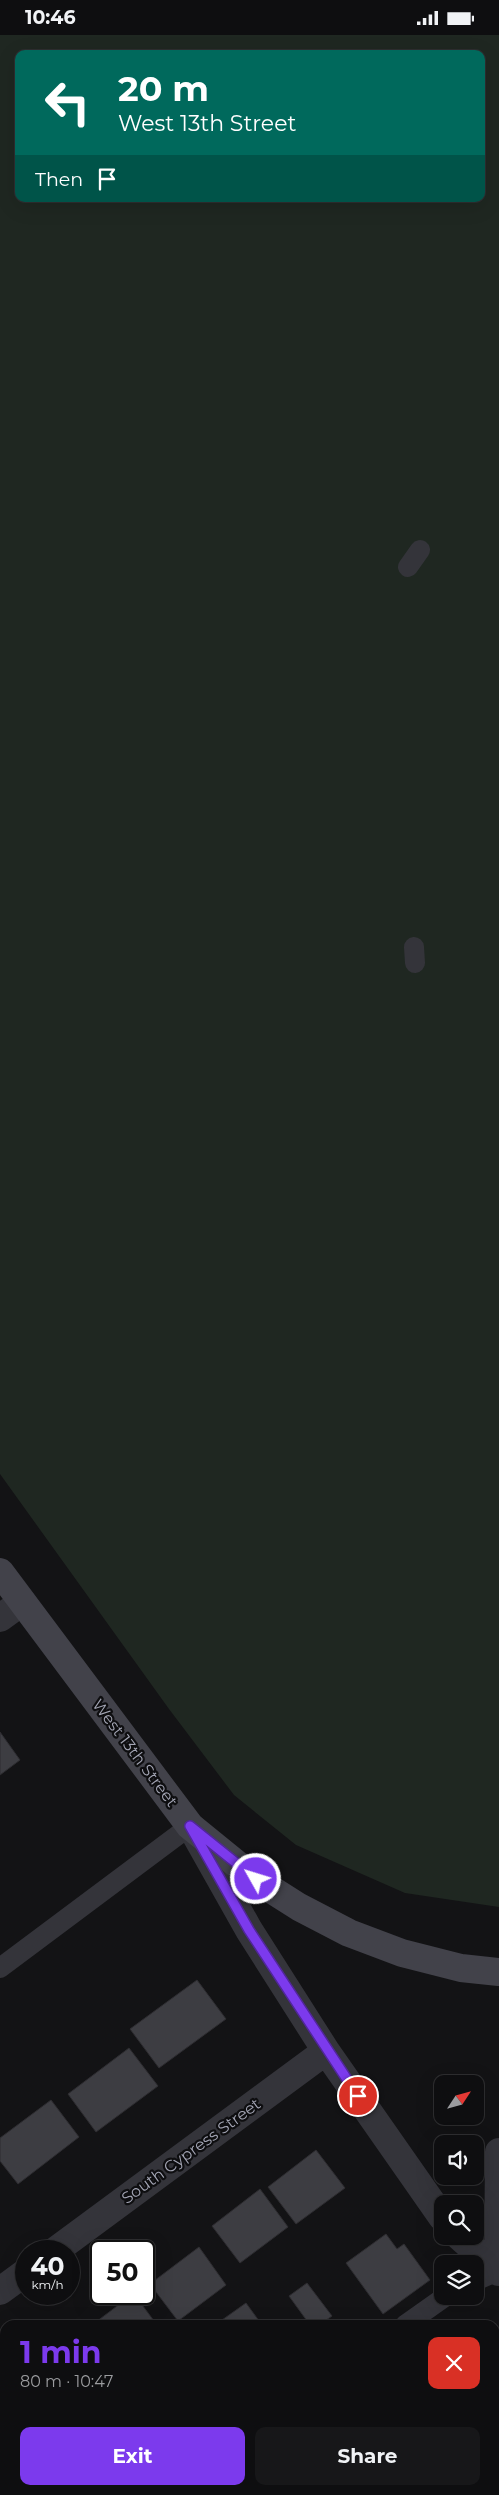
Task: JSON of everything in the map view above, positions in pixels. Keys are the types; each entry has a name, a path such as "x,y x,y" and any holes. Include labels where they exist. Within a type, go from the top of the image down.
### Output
{"main road":[{"name":"West 13th Street","path":"0,1572 190,1826"},
{"path":"190,1826 256,1879 299,1907 349,1933 402,1953 460,1968 499,1972"}],"street":[{"path":"0,1618 22,1602"},
{"name":"West 13th Street","path":"190,1826 249,1930 326,2051 434,2206"},
{"name":"South Cypress Street","path":"70,2240 326,2051"},
{"path":"491,2275 499,2153"},
{"path":"466,2245 491,2275"},
{"path":"0,2291 15,2280"}],"lane":[{"path":"408,567 420,550"},
{"path":"0,1968 190,1826"},
{"path":"412,2320 434,2304"}],"shaded area":[{"path":"0,35 499,35 499,1907 405,1893 296,1845 234,1795 169,1709 0,1474"}],"building":[{"path":"0,1732 20,1760 0,1775"},
{"path":"197,1980 226,2019 159,2068 130,2029"},
{"path":"129,2048 158,2086 96,2132 68,2094"},
{"path":"51,2100 79,2137 18,2184 0,2161 0,2138"},
{"path":"316,2150 345,2188 296,2224 268,2187"},
{"path":"260,2189 288,2227 240,2263 212,2226"},
{"path":"386,2234 397,2249 404,2244 430,2280 383,2314 346,2263"},
{"path":"199,2247 226,2285 177,2320 155,2291 155,2280"},
{"path":"307,2283 332,2316 326,2320 306,2320 289,2296"},
{"path":"246,2303 258,2320 222,2320"},
{"path":"118,2305 142,2305 153,2320 99,2320"}],"route":[{"path":"256,1879 190,1826 249,1930 326,2051 358,2096"}]}
